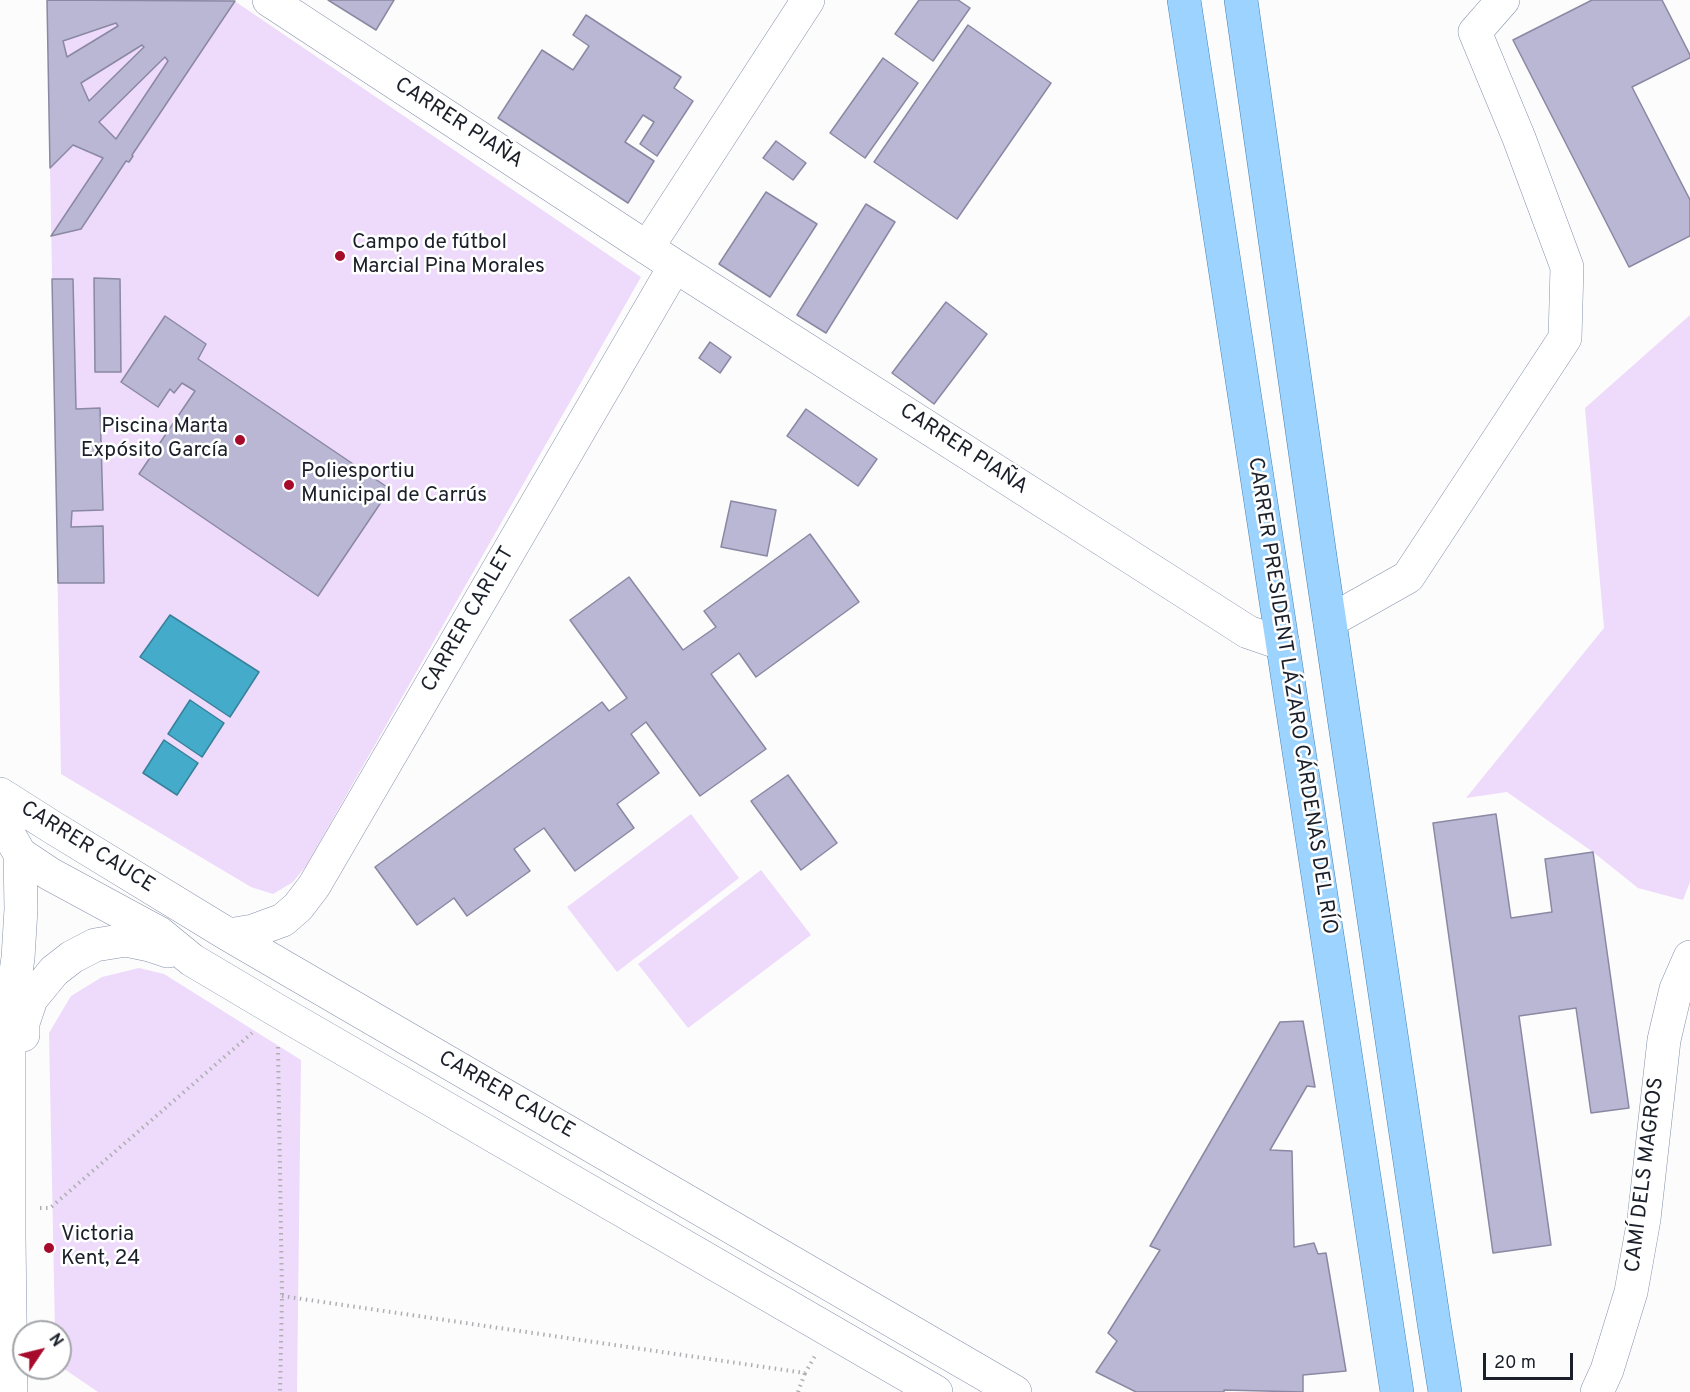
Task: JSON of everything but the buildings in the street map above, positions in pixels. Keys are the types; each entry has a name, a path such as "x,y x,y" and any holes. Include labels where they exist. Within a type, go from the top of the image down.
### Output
{"main road":[{"name":"CARRER PRESIDENT LÁZARO CÁRDENAS DEL RÍO","path":"1184,0 1397,1392"},
{"path":"1241,0 1330,621 1445,1392"}],"street":[{"name":"CARRER PIAÑA","path":"269,0 647,248 1248,632 1283,644"},
{"path":"647,248 808,0"},
{"path":"1330,621 1408,577 1565,339 1567,267 1519,138 1475,32 1503,0"},
{"name":"CARRER CARLET","path":"229,935 253,931 283,920 298,907 314,886 675,266"},
{"name":"CARRER CAUCE","path":"0,794 229,935 1015,1392"},
{"path":"0,808 0,822 20,854 21,909 18,958 9,1017 4,1101 12,1392"},
{"name":"CARRER CAUCE","path":"20,854 50,874 159,933 192,960 278,1011 936,1392"},
{"name":"CARRER CAUCE","path":"4,1101 22,1080 23,1023 31,999 54,971 72,957 94,945 126,940 150,945 192,960"},
{"name":"CAMÍ DELS MAGROS","path":"1597,1392 1607,1370 1631,1292 1644,1219 1664,1040 1676,989 1690,957"}],"path":[{"path":"6,1232 50,1208 278,1011"},
{"path":"278,1011 282,1296 280,1392"},
{"path":"282,1296 805,1373"},
{"path":"798,1392 805,1373 830,1329"}],"shaded area":[{"name":"Poliesportiu Municipal de Carrús","path":"47,0 233,0 641,277 306,866 293,882 273,894 251,887 61,774"},
{"path":"1690,315 1690,882 1683,900 1638,888 1593,852 1507,792 1466,798 1604,628 1585,408"},
{"path":"691,814 739,878 617,972 567,907"},
{"path":"761,870 811,935 688,1028 638,964"},
{"path":"139,968 164,974 301,1060 297,1392 98,1392 72,1374 72,1320 55,1320 49,1033 71,996 102,977"}],"water":[{"path":"170,615 259,672 230,717 140,657"},
{"path":"190,700 224,723 202,757 168,734"},
{"path":"164,740 198,763 177,795 143,773"}],"place":[{"name":"Campo de fútbol Marcial Pina Morales","path":"340,256"},
{"name":"Piscina Marta Expósito García","path":"240,440"},
{"name":"Poliesportiu Municipal de Carrús","path":"289,485"},
{"name":"Victoria Kent, 24","path":"49,1248"}]}
